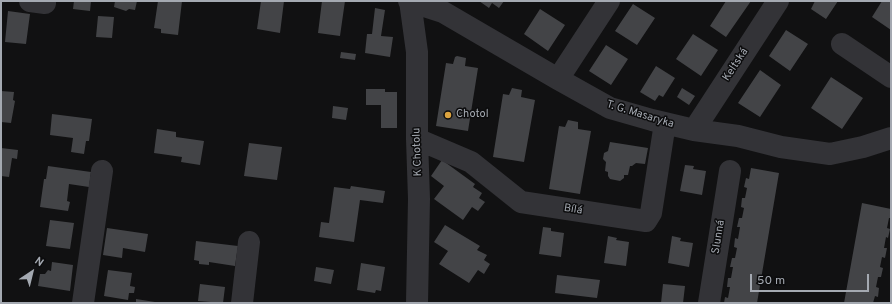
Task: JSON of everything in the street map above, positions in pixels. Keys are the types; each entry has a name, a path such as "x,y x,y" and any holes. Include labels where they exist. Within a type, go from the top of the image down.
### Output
{"street":[{"path":"30,1 45,3 45,1"},
{"name":"T. G. Masaryka","path":"410,1 443,12 610,108 694,130 738,136 781,147 830,154 863,147 891,138"},
{"name":"K Chotolu","path":"410,1 417,52 419,199 417,303"},
{"path":"558,79 610,1"},
{"name":"Keltská","path":"694,130 778,1"},
{"path":"842,44 891,77"},
{"name":"Bílá","path":"417,139 471,162 521,202 646,221 651,213 664,123"},
{"path":"83,303 102,171"},
{"name":"Slunná","path":"709,303 730,171"},
{"path":"242,303 249,242"}],"building":[{"path":"74,1 91,1 90,11 73,9"},
{"path":"115,1 137,1 135,10 129,9 126,11 114,7"},
{"path":"158,1 182,1 178,35 161,33 161,29 154,28"},
{"path":"261,1 284,1 280,33 257,29"},
{"path":"322,1 345,1 340,36 318,33"},
{"path":"479,1 504,1 499,8 492,3 489,8"},
{"path":"726,1 751,1 726,37 710,26"},
{"path":"815,1 838,1 826,19 811,9"},
{"path":"882,1 891,1 891,30 872,17"},
{"path":"633,4 655,18 637,45 615,31"},
{"path":"375,8 385,10 381,36 393,37 390,57 365,53 367,34 372,34"},
{"path":"540,9 565,25 548,51 524,34"},
{"path":"8,11 30,14 26,44 5,42"},
{"path":"98,16 114,17 112,38 96,37"},
{"path":"786,30 808,44 790,71 769,56"},
{"path":"693,34 718,50 701,76 676,59"},
{"path":"606,45 628,59 611,85 589,71"},
{"path":"341,52 356,54 355,60 340,58"},
{"path":"455,57 466,58 465,66 478,68 468,131 436,126 446,63 453,64"},
{"path":"656,66 675,78 663,97 659,95 655,101 640,92"},
{"path":"760,70 781,85 760,117 738,103"},
{"path":"831,77 863,98 842,129 811,108"},
{"path":"512,88 522,90 521,97 535,100 524,162 493,157 503,94 509,95"},
{"path":"682,88 695,96 689,105 677,97"},
{"path":"366,89 385,89 385,92 397,92 397,128 381,128 381,105 366,105"},
{"path":"1,91 14,92 13,100 15,101 11,123 1,122"},
{"path":"333,106 348,108 346,120 332,118"},
{"path":"52,114 92,119 89,141 86,141 84,154 71,152 73,138 50,135"},
{"path":"568,120 578,122 578,129 591,131 580,194 549,189 559,126 565,127"},
{"path":"157,129 176,132 176,137 204,141 200,165 181,162 182,157 154,153"},
{"path":"610,142 648,148 645,164 636,163 630,166 628,175 624,175 624,178 620,181 610,179 608,172 605,171 606,162 603,159 604,153 608,151"},
{"path":"249,143 282,147 277,180 244,176"},
{"path":"1,148 18,150 17,159 12,158 9,177 1,176"},
{"path":"442,160 475,184 473,187 482,193 479,198 485,202 478,211 472,207 463,220 434,199 444,186 431,176"},
{"path":"685,165 694,166 693,169 706,171 702,195 680,191"},
{"path":"48,166 91,172 89,187 69,184 67,201 70,202 68,211 40,207 44,179 46,179"},
{"path":"751,168 779,173 757,303 724,303 725,297 728,298 730,287 727,287 728,278 731,278 733,267 730,267 732,258 735,258 737,248 734,247 735,238 738,239 740,227 737,227 739,218 742,218 744,208 741,207 742,198 745,198 747,188 744,187 746,178 749,179"},
{"path":"351,186 385,191 383,203 360,200 354,242 319,237 321,222 329,223 334,187 350,189"},
{"path":"862,203 891,209 891,218 889,218 887,228 890,229 888,238 886,237 884,248 887,248 885,258 882,257 880,267 883,268 881,277 878,277 876,287 879,288 878,297 875,296 873,303 844,303"},
{"path":"50,220 74,223 70,249 46,246"},
{"path":"445,225 480,246 477,250 487,255 484,260 490,264 484,274 478,270 469,283 439,264 448,251 434,242"},
{"path":"543,227 551,228 551,231 564,233 561,257 539,254"},
{"path":"107,228 148,234 145,252 123,248 122,258 103,255"},
{"path":"608,236 617,238 616,240 629,242 626,266 604,263"},
{"path":"672,236 681,238 680,241 693,243 689,267 668,263"},
{"path":"196,241 238,246 235,266 209,262 209,265 199,264 199,261 194,260"},
{"path":"52,262 73,265 70,291 38,286 40,274 45,274 48,270 51,271"},
{"path":"361,263 385,267 381,291 376,290 375,293 357,290"},
{"path":"316,267 334,270 331,284 314,281"},
{"path":"108,270 132,273 130,286 135,287 134,293 129,293 128,300 104,296"},
{"path":"557,275 600,280 597,298 555,293"},
{"path":"200,284 225,287 223,303 198,301"},
{"path":"663,284 685,286 683,303 661,303"},
{"path":"136,299 155,302 155,303 136,303"}],"place":[{"name":"Chotol","path":"448,115"}]}
